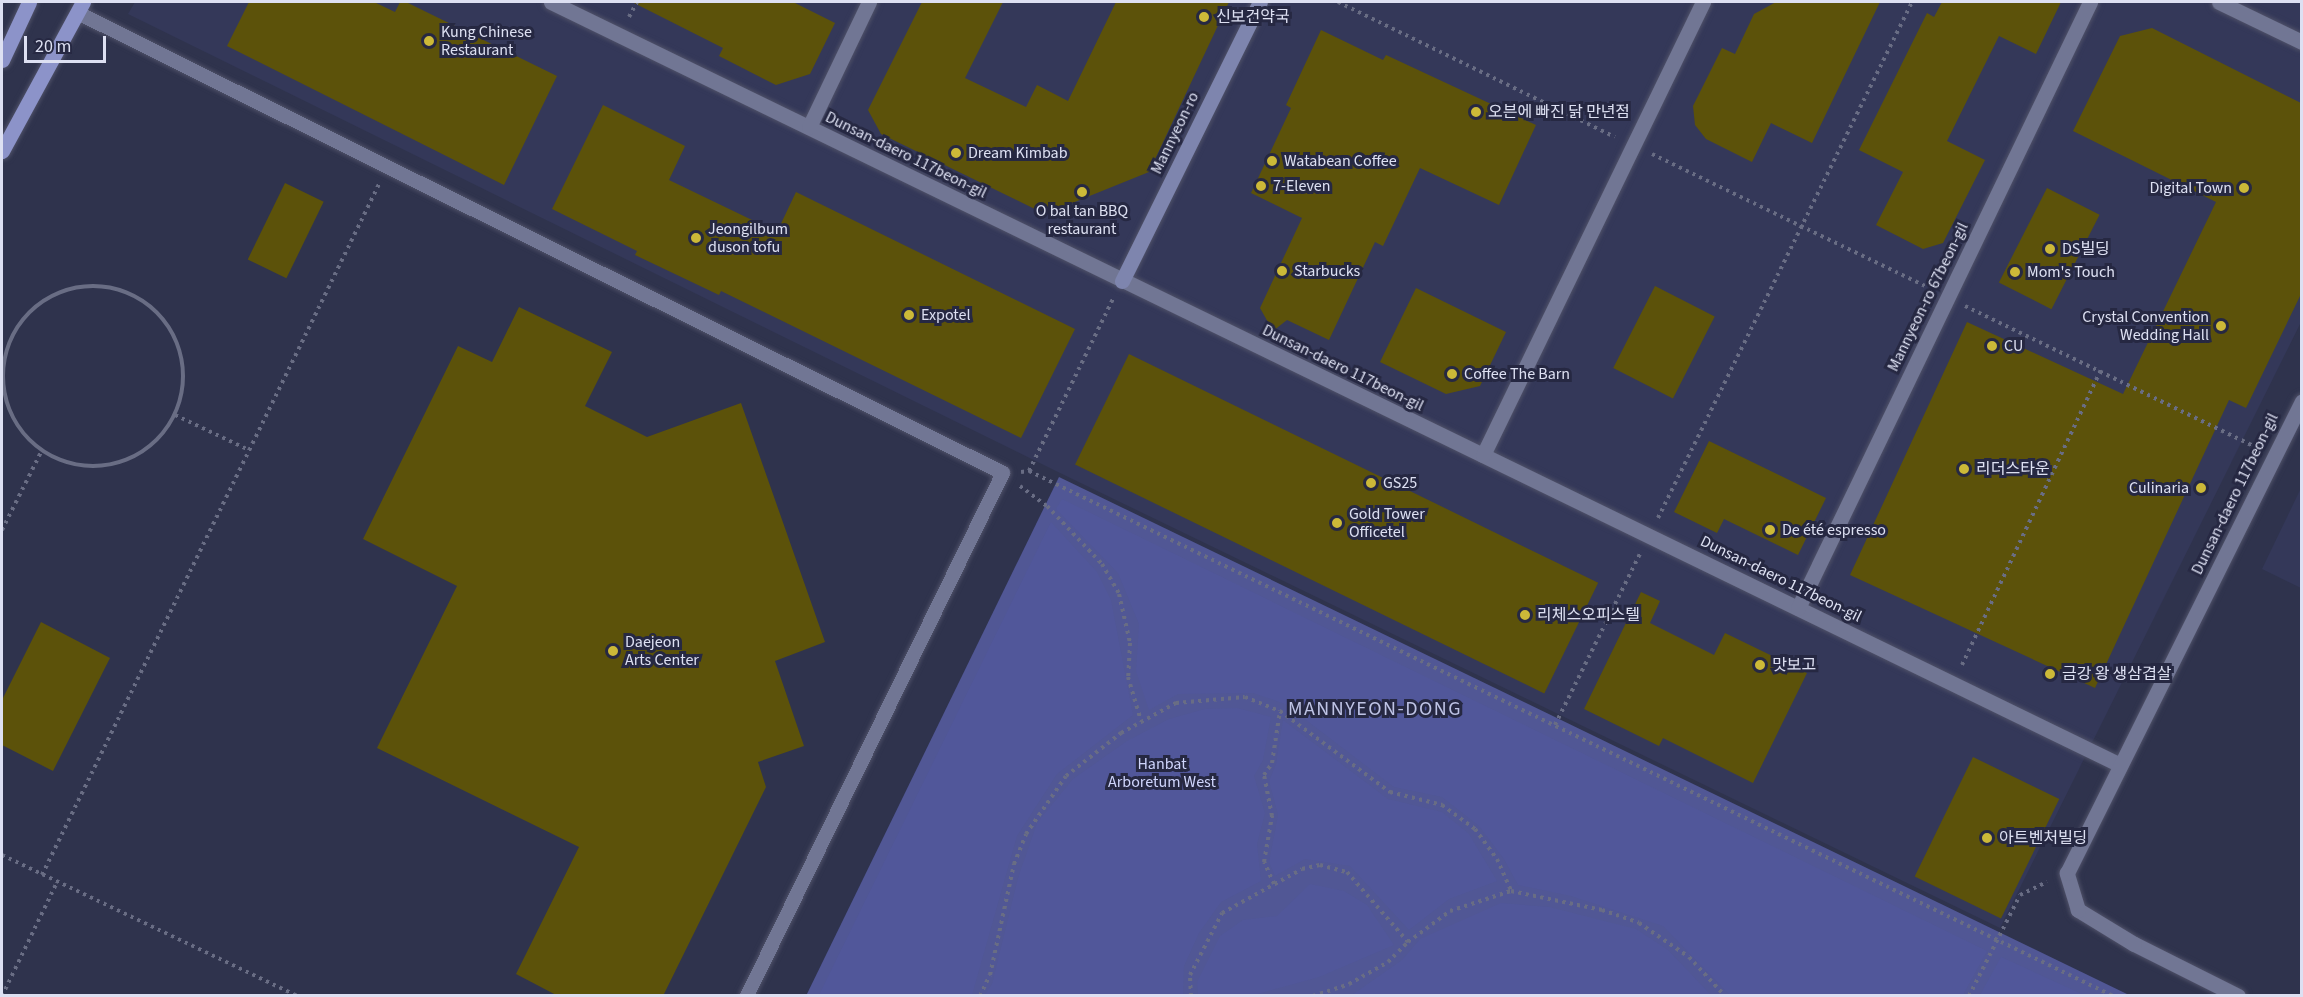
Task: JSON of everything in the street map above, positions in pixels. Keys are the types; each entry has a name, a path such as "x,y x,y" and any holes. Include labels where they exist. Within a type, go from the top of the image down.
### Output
{"main road":[{"path":"2,60 29,2"},
{"path":"2,151 80,7"}],"street":[{"name":"Dunsan-daero 117beon-gil","path":"551,2 1122,281 1798,608 1954,681 2120,765"},
{"path":"809,127 870,2"},
{"name":"Mannyeon-ro","path":"1122,281 1260,2"},
{"path":"1483,455 1703,2"},
{"name":"Mannyeon-ro 67beon-gil","path":"1798,608 2090,2"},
{"path":"2219,2 2301,42"},
{"name":"Dunsan-daero 117beon-gil","path":"2067,873 2301,401"},
{"path":"2067,873 2078,910 2134,944 2238,996"}],"lane":[{"path":"80,7 1003,473 747,996"}],"path":[{"path":"1338,2 1948,298 2101,369 2274,457"},
{"path":"1555,725 1912,2"},
{"path":"42,875 247,449 376,189"},
{"path":"1029,471 1122,281"},
{"path":"99,284 126,291 151,305 170,327 181,353 183,385 175,415 157,440 140,452 101,467 70,464 41,452 19,430 5,401 2,370 8,342 23,318 44,299 70,287 99,284"},
{"path":"1954,681 2101,369"},
{"path":"175,415 247,449"},
{"path":"2,530 41,452"},
{"path":"1003,473 1029,471 2113,996"},
{"path":"1003,473 1047,506 1102,564 1119,594 1130,643 1128,677 1141,721"},
{"path":"980,996 990,975 1014,864 1042,806 1066,776 1141,721 1176,703 1210,698 1245,697 1280,711 1390,792 1442,805 1475,829 1497,859 1511,891"},
{"path":"1274,884 1264,862 1272,816 1264,775 1272,763 1280,711"},
{"path":"2,855 298,996"},
{"path":"1191,996 1190,975 1222,913 1302,868 1320,865 1347,872 1407,942"},
{"path":"1969,996 2020,895 2067,873"},
{"path":"2,996 57,882"},
{"path":"1313,996 1349,984 1388,962 1407,942 1450,911 1511,891 1602,910 1639,924 1689,957 1725,996"}],"shaded area":[{"path":"135,2 2301,2 2301,322 2000,928 1056,471 128,14"},
{"path":"2301,488 2302,588 2262,569"}],"green space":[{"name":"Hanbat Arboretum West","path":"1059,477 2129,995 806,996"},
{"path":"1062,499 1987,951 1963,995 1730,995 1663,926 1571,896 1518,885 1504,859 1479,826 1442,797 1394,787 1285,704 1253,693 1178,694 1149,710 1136,671 1139,624 1118,573 1056,509"},
{"path":"1051,522 1097,572 1111,600 1133,715 1057,774 1017,836 972,995 819,995"},
{"path":"1237,708 1271,717 1263,760 1254,776 1265,813 1257,844 1261,881 1221,902 1199,933 1184,966 1183,995 985,995 992,984 1018,878 1037,823 1073,779 1127,741 1169,719 1205,709"},
{"path":"1283,720 1388,799 1442,812 1469,834 1497,881 1449,899 1409,930 1350,866 1305,859 1275,876 1269,862 1278,815 1269,781 1276,764"},
{"path":"1310,884 1344,891 1367,905 1394,945 1319,977 1254,995 1198,995 1197,982 1220,936 1243,920 1277,916"},
{"path":"1501,903 1549,907 1636,929 1668,950 1711,995 1352,995 1402,960 1420,939"},
{"path":"2001,957 2084,995 1980,995"}],"building":[{"path":"249,2 374,2 395,12 400,2 406,2 557,76 504,185 227,46"},
{"path":"632,2 793,2 835,23 810,74 776,85 719,56 723,48"},
{"path":"922,2 1003,2 965,78 1026,107 1037,85 1068,101 1116,2 1229,2 1149,172 1045,214 881,134 868,110"},
{"path":"1776,2 1880,2 1812,143 1771,123 1752,162 1706,139 1695,125 1693,106 1722,48 1735,54 1754,14"},
{"path":"1942,2 2061,2 2036,54 1999,36 1947,141 1985,160 1943,243 1923,249 1876,225 1903,172 1859,150 1927,13 1934,17"},
{"path":"2152,28 2301,103 2301,294 2246,408 2229,400 2095,688 1850,575 1967,322 2123,394 2216,202 2073,131 2120,36"},
{"path":"1321,30 1383,60 1386,55 1536,125 1499,205 1420,168 1383,246 1375,242 1329,340 1287,320 1273,331 1260,308 1302,218 1251,193 1291,108 1286,105"},
{"name":"Expotel","path":"603,105 685,146 669,180 777,232 796,192 1075,329 1021,438 721,291 719,295 635,255 637,251 552,209"},
{"path":"285,183 324,202 286,278 248,259"},
{"name":"DS빌딩","path":"2047,188 2100,215 2051,309 1999,282"},
{"path":"1655,286 1715,316 1673,398 1613,368"},
{"path":"1416,288 1506,332 1480,386 1446,394 1380,362"},
{"name":"Daejeon Arts Center","path":"519,307 612,352 585,406 647,437 741,403 825,642 775,661 804,746 758,762 766,787 663,996 558,996 516,974 579,847 377,748 457,586 363,539 458,346 492,362"},
{"path":"1129,354 1598,583 1544,693 1075,465"},
{"path":"1709,441 1826,498 1798,555 1724,519 1717,533 1674,512"},
{"path":"1641,592 1660,601 1650,623 1714,655 1725,633 1807,673 1753,783 1663,738 1659,746 1584,709"},
{"path":"41,622 110,658 53,771 2,745 2,700"},
{"name":"아트벤처빌딩","path":"1973,757 2059,799 2001,919 1915,877"}],"place":[{"name":"신보건약국","path":"1204,17"},
{"name":"Kung Chinese Restaurant","path":"429,41"},
{"name":"오븐에 빠진 닭 만년점","path":"1476,112"},
{"name":"Dream Kimbab","path":"956,153"},
{"name":"Watabean Coffee","path":"1272,161"},
{"name":"7-Eleven","path":"1261,186"},
{"name":"Digital Town","path":"2244,188"},
{"name":"O bal tan BBQ restaurant","path":"1082,192"},
{"name":"Jeongilbum duson tofu","path":"696,238"},
{"name":"DS빌딩","path":"2050,249"},
{"name":"Starbucks","path":"1282,271"},
{"name":"Mom's Touch","path":"2015,272"},
{"name":"Expotel","path":"909,315"},
{"name":"Crystal Convention Wedding Hall","path":"2221,326"},
{"name":"CU","path":"1992,346"},
{"name":"Coffee The Barn","path":"1452,374"},
{"name":"리더스타운","path":"1964,469"},
{"name":"GS25","path":"1371,483"},
{"name":"Culinaria","path":"2201,488"},
{"name":"Gold Tower Officetel","path":"1337,523"},
{"name":"De été espresso","path":"1770,530"},
{"name":"리체스오피스텔","path":"1525,615"},
{"name":"Daejeon Arts Center","path":"613,651"},
{"name":"맛보고","path":"1760,665"},
{"name":"금강 왕 생삼겹살","path":"2050,674"},
{"name":"아트벤처빌딩","path":"1987,838"}],"district":[{"name":"MANNYEON-DONG","path":"1375,709"}]}
